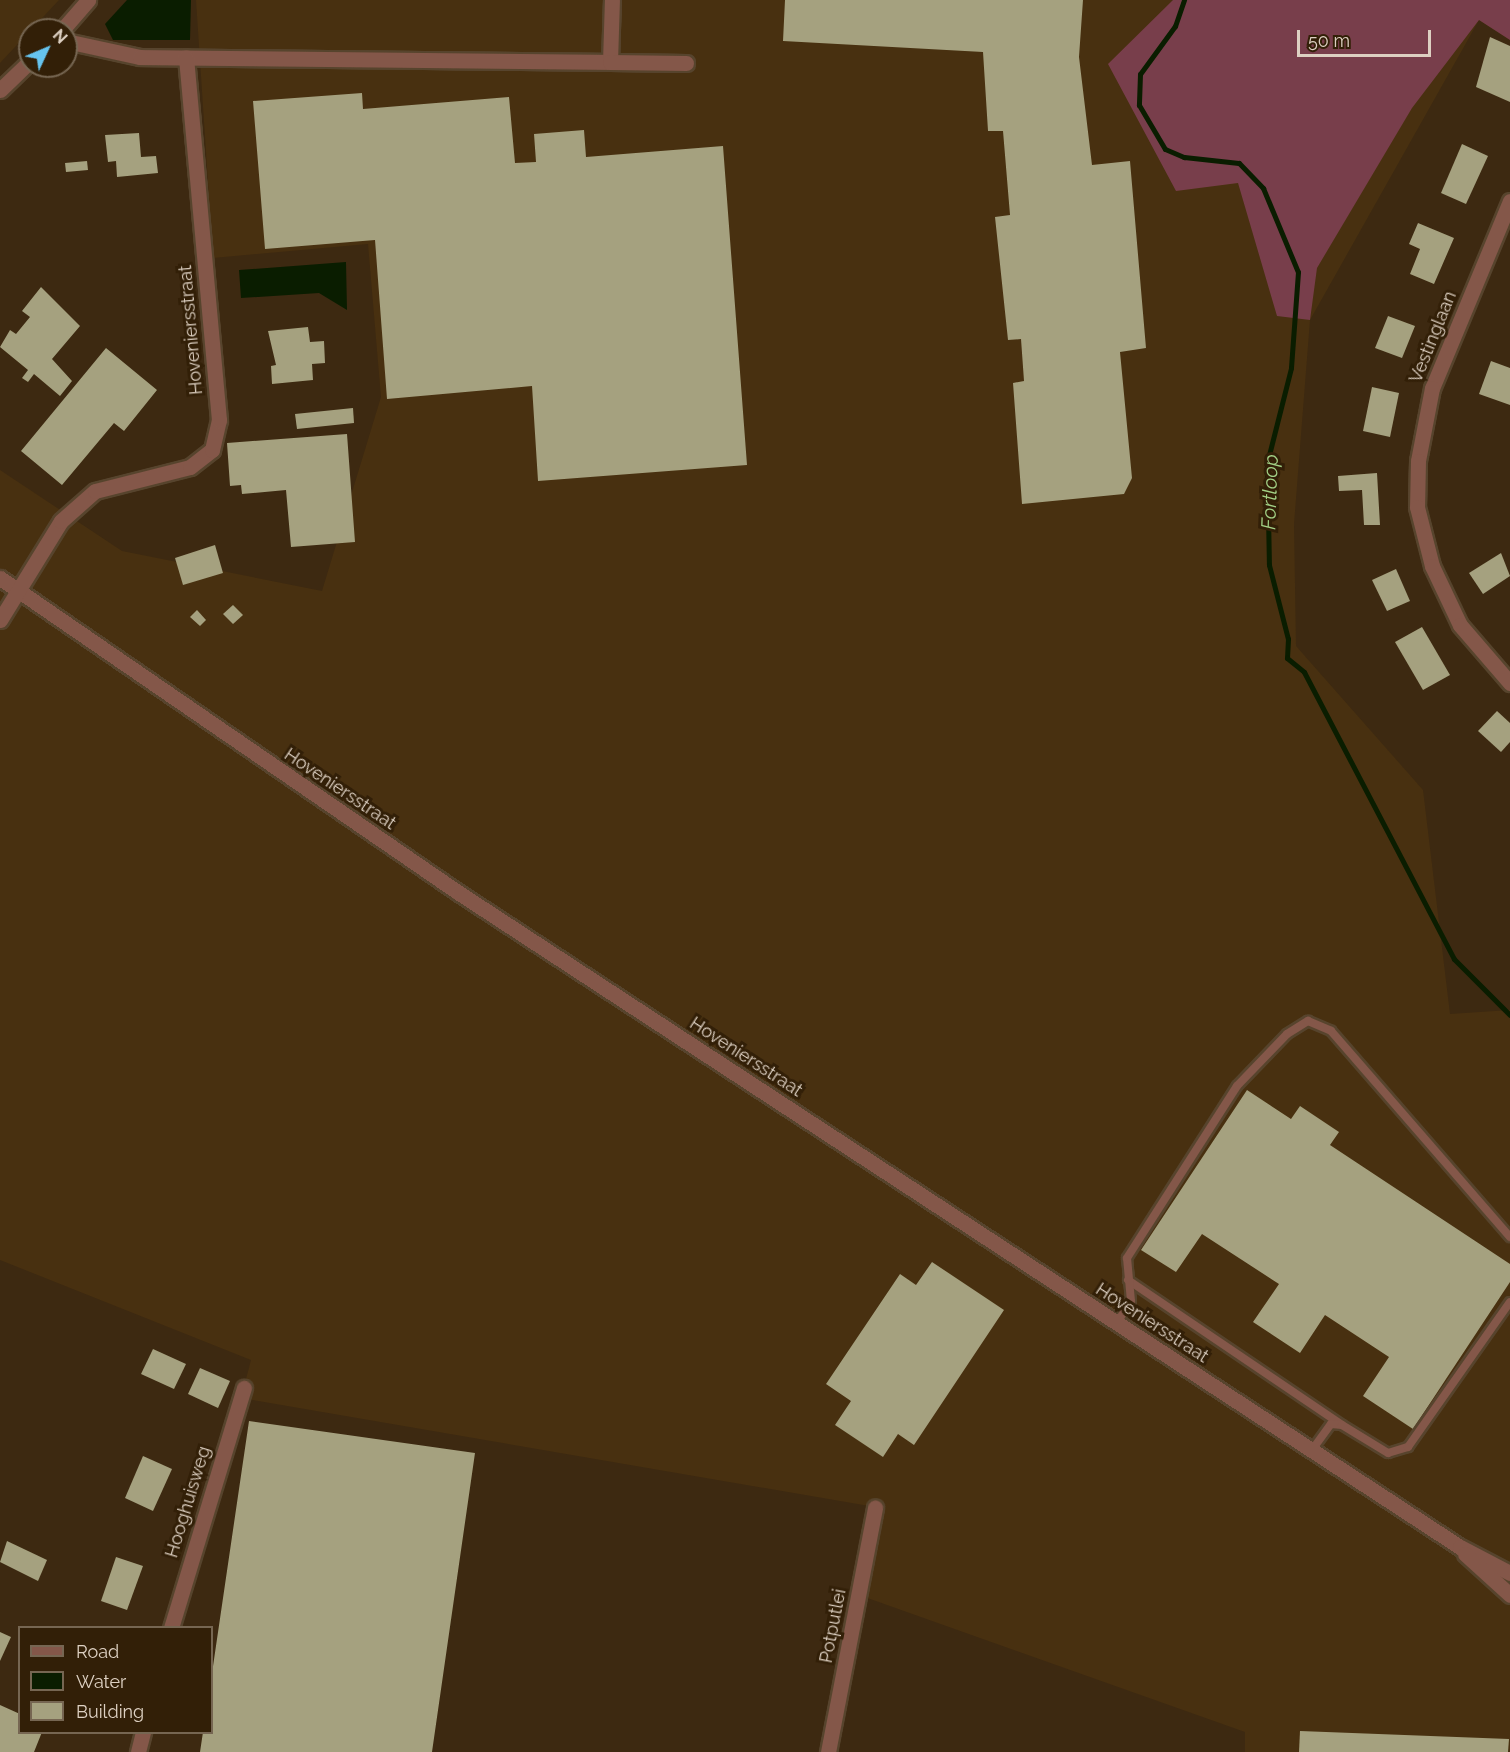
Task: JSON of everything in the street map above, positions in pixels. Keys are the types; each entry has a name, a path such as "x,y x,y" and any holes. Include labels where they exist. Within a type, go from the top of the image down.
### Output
{"street":[{"path":"72,18 87,0"},
{"path":"610,62 612,0"},
{"path":"78,45 111,55 686,63"},
{"name":"Hoveniersstraat","path":"15,593 61,521 95,491 190,467 212,450 219,420 186,57"},
{"path":"0,90 18,73"},
{"name":"Vestinglaan","path":"1510,201 1431,388 1418,461 1417,507 1432,566 1460,625 1510,683"},
{"name":"Hoveniersstraat","path":"0,578 15,593 459,893 1460,1547 1510,1573"},
{"path":"0,620 15,593"},
{"name":"Hooghuisweg","path":"172,1626 244,1388"},
{"name":"Potputlei","path":"828,1752 875,1507"},
{"name":"Hoveniersstraat","path":"1460,1547 1510,1595"},
{"path":"138,1752 142,1734"}],"lane":[{"path":"1117,1323 1131,1301 1127,1258 1237,1086 1287,1034 1308,1021 1330,1031 1510,1237"},
{"path":"1128,1280 1342,1425 1388,1453 1408,1447 1510,1302"},
{"path":"1312,1450 1324,1430 1342,1425"}],"shaded area":[{"path":"0,0 59,0 42,18 18,18 18,44 0,63"},
{"path":"196,0 1510,0 1510,40 1479,20 1310,320 1294,524 1296,646 1423,790 1450,1014 1510,1010 1510,1752 1245,1752 1245,1732 859,1595 875,1507 241,1398 251,1360 0,1260 0,470 122,551 322,591 381,397 368,244 213,258"},
{"path":"1173,0 1510,0 1510,40 1479,20 1412,108 1317,268 1310,320 1277,316 1238,183 1176,191 1108,64"}],"water":[{"path":"127,0 191,0 190,40 113,40 105,24"},
{"path":"346,262 347,310 319,293 241,298 239,270"}],"building":[{"path":"785,0 1083,0 1079,57 1092,165 1130,161 1146,348 1120,352 1132,478 1124,494 1022,504 1013,383 1024,381 1021,339 1008,340 995,217 1010,215 1003,131 988,131 983,52 783,41"},
{"path":"1490,37 1510,46 1510,102 1476,87"},
{"path":"362,93 363,109 509,97 515,163 536,162 534,134 584,130 586,157 723,146 747,465 538,481 532,386 387,399 375,240 265,249 253,101"},
{"path":"139,133 141,157 156,156 158,173 117,177 116,161 108,162 105,135"},
{"path":"1462,144 1488,156 1466,204 1441,193"},
{"path":"87,161 88,170 66,172 65,163"},
{"path":"1418,223 1454,238 1434,284 1410,274 1420,249 1409,244"},
{"path":"41,287 80,326 52,359 72,381 60,396 34,374 28,382 22,378 28,370 0,347 10,330 16,334 30,317 22,311"},
{"path":"1388,316 1415,326 1402,358 1375,348"},
{"path":"308,327 310,342 324,341 325,363 312,364 313,380 272,384 271,366 276,365 268,331"},
{"path":"106,348 157,390 124,431 114,423 62,485 21,451"},
{"path":"1491,361 1510,368 1510,405 1479,394"},
{"path":"1372,387 1399,393 1390,437 1363,431"},
{"path":"353,408 354,423 297,429 295,414"},
{"path":"347,434 355,542 291,547 286,490 242,494 241,485 230,486 227,443"},
{"path":"1377,473 1380,525 1364,525 1362,490 1339,491 1338,476"},
{"path":"215,545 223,573 183,585 175,558"},
{"path":"1501,553 1510,576 1483,594 1469,573"},
{"path":"1396,569 1410,601 1387,611 1372,580"},
{"path":"233,605 243,615 233,624 223,614"},
{"path":"197,610 206,620 200,626 190,617"},
{"path":"1422,627 1450,675 1423,690 1395,642"},
{"path":"1497,711 1510,723 1510,742 1501,752 1478,731"},
{"path":"1247,1090 1291,1119 1300,1106 1339,1132 1330,1145 1510,1264 1510,1282 1413,1429 1363,1396 1389,1357 1325,1315 1300,1353 1253,1322 1279,1284 1202,1234 1176,1272 1141,1250"},
{"path":"932,1262 1004,1310 914,1445 898,1434 883,1457 835,1425 851,1401 826,1384 900,1274 916,1285"},
{"path":"153,1349 186,1364 174,1389 141,1374"},
{"path":"200,1368 230,1381 218,1408 188,1394"},
{"path":"249,1421 475,1453 432,1752 200,1752 203,1734 213,1734 213,1666"},
{"path":"143,1456 172,1469 153,1511 125,1498"},
{"path":"7,1541 47,1560 38,1581 0,1562"},
{"path":"116,1557 143,1566 127,1610 101,1601"},
{"path":"0,1632 11,1637 0,1661"},
{"path":"0,1705 18,1713 18,1734 41,1734 34,1752 0,1752"},
{"path":"1300,1731 1509,1739 1508,1752 1299,1752"}],"waterway":[{"name":"Fortloop","path":"1184,0 1175,26 1140,74 1139,105 1165,149 1184,157 1239,163 1263,188 1298,272 1291,368 1267,463 1269,565 1288,639 1287,658 1304,672 1454,959 1510,1015"}]}
